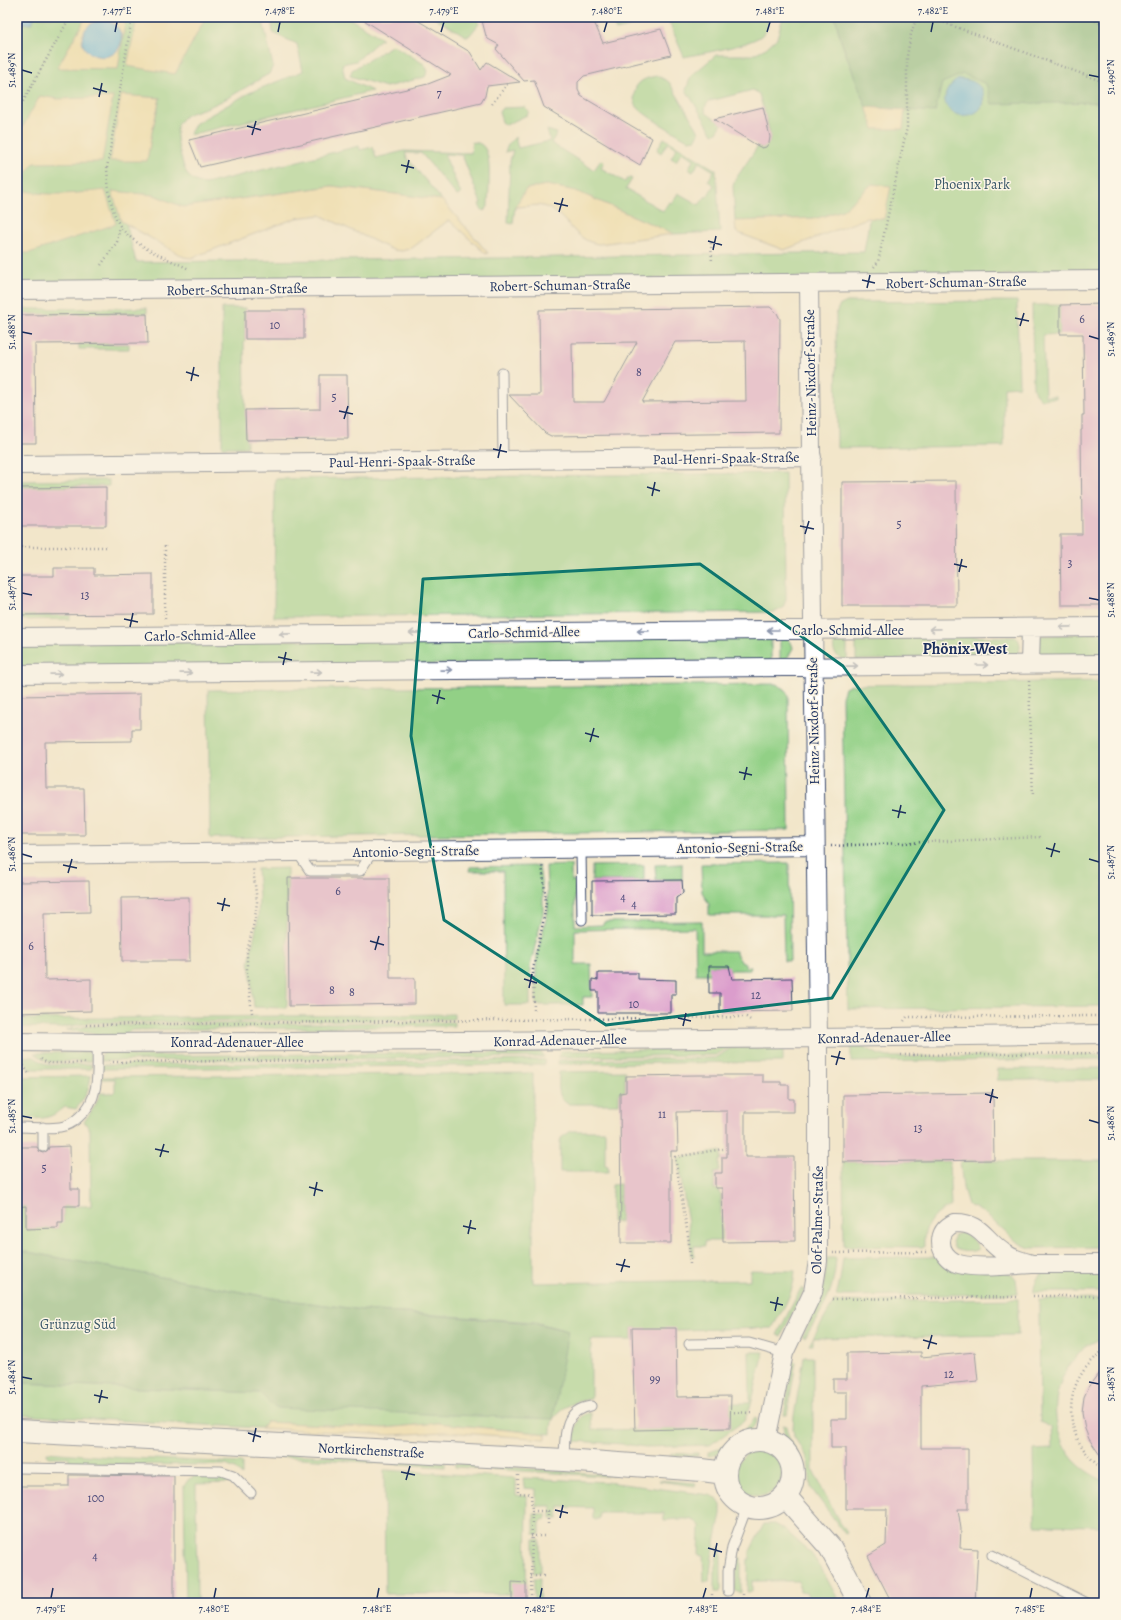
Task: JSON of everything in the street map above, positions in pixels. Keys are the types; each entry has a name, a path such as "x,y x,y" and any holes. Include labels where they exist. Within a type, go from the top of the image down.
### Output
{"main road":[{"name":"Nortkirchenstraße","path":"17,1431 564,1460 725,1473"},
{"path":"766,1440 776,1444 784,1450 790,1458 794,1478 786,1497 778,1504 768,1508 757,1509 747,1507 731,1494 726,1484 725,1473 729,1459 738,1447 746,1442 766,1440"},
{"path":"786,1497 830,1547 860,1603"}],"street":[{"name":"Robert-Schuman-Straße","path":"17,290 1104,280"},
{"name":"Heinz-Nixdorf-Straße","path":"809,283 812,457 814,846 818,1038"},
{"name":"Paul-Henri-Spaak-Straße","path":"17,465 812,457"},
{"name":"Carlo-Schmid-Allee","path":"17,637 1104,627"},
{"path":"1030,664 1031,628"},
{"path":"17,674 1104,664"},
{"name":"Antonio-Segni-Straße","path":"17,855 814,846"},
{"name":"Konrad-Adenauer-Allee","path":"17,1042 97,1043 818,1038 1104,1034"},
{"name":"Olof-Palme-Straße","path":"766,1440 784,1353 808,1306 817,1276 818,1038"},
{"path":"1032,1264 1104,1264"}],"lane":[{"path":"502,373 503,460"},
{"path":"581,849 582,920"},
{"path":"17,1127 61,1127 73,1122 86,1111 93,1097 97,1084 97,1043"},
{"path":"43,1127 43,1147"},
{"path":"689,1344 749,1343 784,1353"},
{"path":"564,1460 567,1427 570,1418 575,1411 582,1407 591,1406"},
{"path":"17,1468 221,1471 233,1475 251,1493"},
{"path":"728,1592 728,1571 732,1547 747,1507"},
{"path":"992,1555 1087,1603"}],"path":[{"path":"17,112 70,17"},
{"path":"132,17 106,168 113,209 122,230 134,240 161,256 190,269"},
{"path":"862,283 878,262 907,128 907,56 911,34 917,17"},
{"path":"929,17 1104,82"},
{"path":"1088,17 1104,25"},
{"path":"492,104 508,83"},
{"path":"101,265 117,242 120,226"},
{"path":"711,243 712,263"},
{"path":"17,547 109,546"},
{"path":"165,546 166,636"},
{"path":"1030,664 1033,797"},
{"path":"814,846 1042,837"},
{"path":"534,1010 533,970 546,902 542,863"},
{"path":"252,1013 247,973 247,952 257,902 253,866"},
{"path":"907,1017 1104,1016"},
{"path":"80,1026 93,1024 746,1017"},
{"path":"17,1055 29,1074"},
{"path":"690,1264 689,1242 675,1156 723,1148"},
{"path":"826,1253 930,1251"},
{"path":"1033,1296 1104,1296"},
{"path":"832,1299 1018,1297"},
{"path":"1104,1351 1084,1368 1074,1388 1070,1409 1074,1431 1083,1450 1098,1466 1104,1469"},
{"path":"730,1412 752,1413"},
{"path":"518,1475 518,1493 532,1494 531,1603"},
{"path":"532,1511 548,1511 548,1527"},
{"path":"531,1536 546,1536"},
{"path":"531,1576 546,1576"},
{"path":"712,1593 712,1603"},
{"path":"743,1594 743,1603"}],"highlighted area":[{"path":"700,564 843,666 944,810 832,998 606,1025 444,920 411,736 423,579"}],"green space":[{"name":"Phoenix Park","path":"35,17 141,17 175,73 206,17 262,17 273,66 269,74 220,102 186,115 180,121 178,126 177,140 183,165 189,176 200,183 205,184 359,146 360,150 373,147 376,158 404,151 471,153 472,142 481,144 486,151 489,166 489,184 488,207 484,211 481,209 479,204 481,203 462,155 444,154 461,194 457,196 421,153 405,153 407,158 442,200 332,186 183,207 154,195 118,192 136,262 864,252 875,184 872,184 843,210 818,218 735,221 733,186 735,180 758,146 764,147 769,143 770,133 759,94 753,90 710,101 705,107 706,113 722,124 717,132 713,134 686,90 691,76 716,55 752,55 766,48 777,38 783,17 835,17 841,41 875,129 937,77 959,65 1104,97 1104,274 17,285 17,22 31,24","holes":["126,96 160,98 152,132"]},
{"path":"271,17 347,17 382,38 356,61 342,64 345,78 372,91 189,135 196,123 249,93 303,71 297,44 273,33"},
{"path":"433,17 474,17 477,19 479,24 469,36 466,36"},
{"path":"610,17 657,17 654,21 616,30"},
{"path":"667,17 768,17 768,23 765,32 754,40 724,49 684,57"},
{"path":"835,17 1104,17 1104,102 992,104 986,84 963,74 942,83 935,112 866,107 841,41"},
{"path":"393,45 424,64 428,71 425,77 386,87 350,76 352,70"},
{"path":"658,76 669,82 698,130 699,133 696,139 688,140 668,129 644,113 636,105 634,101 634,94 638,84 651,77"},
{"path":"525,107 529,111 527,115 506,125 502,122 499,112 502,108"},
{"path":"547,130 557,133 551,143 594,170 601,160 604,162 601,168 625,182 629,177 632,179 626,189 663,211 669,202 672,203 678,193 699,205 706,196 707,197 714,185 708,181 714,171 699,162 693,172 688,169 694,159 682,152 676,161 671,158 677,148 668,143 661,153 657,150 664,138 716,170 720,232 674,234 576,191 546,185 526,189 515,207 513,224 508,223 510,161 513,150 505,152 508,145 515,137 518,148 550,141"},
{"path":"1017,301 1019,386 1004,387 1004,446 837,448 836,314 839,306 847,302"},
{"path":"1032,305 1060,305 1060,334 1043,335 1045,396 1056,396 1056,398 1041,399 1035,394 1033,387"},
{"path":"147,308 147,313 17,314 17,309"},
{"path":"222,308 246,308 244,341 247,447 222,447"},
{"path":"79,344 129,344 129,349 79,349"},
{"path":"785,473 786,599 783,608 775,612 274,617 275,479"},
{"path":"109,480 109,486 17,487 17,481"},
{"path":"70,615 70,619 17,620 17,616"},
{"path":"1104,632 1104,657 1042,656 1038,652 1040,636"},
{"path":"847,635 847,660 841,658 834,652 834,644 841,637"},
{"path":"856,635 1017,637 1020,643 1020,648 1014,658 856,660"},
{"path":"771,636 771,661 17,668 17,643"},
{"path":"780,636 789,639 793,648 788,657 780,661"},
{"path":"1104,681 1104,1006 848,1009 842,697 845,688 852,685"},
{"path":"776,684 785,689 788,695 789,830 210,838 208,690"},
{"path":"789,863 790,961 784,961 783,915 709,915 709,904 702,892 701,864"},
{"path":"682,864 682,880 656,880 655,865"},
{"path":"571,865 571,881 575,881 575,926 603,925 604,922 702,921 702,951 736,951 736,954 742,963 745,963 745,967 750,967 750,970 730,970 728,966 712,966 709,974 696,974 695,928 575,930 575,964 591,964 592,997 583,997 583,1005 536,1005 537,956 548,911 546,866"},
{"path":"644,865 644,880 592,881 592,866"},
{"path":"539,866 543,896 543,913 530,967 530,1005 504,1005 503,871 469,871 470,867"},
{"path":"287,868 287,1008 254,1007 249,961 258,919 259,896 257,869"},
{"path":"454,1014 454,1019 90,1023 59,1028 22,1027 22,1019"},
{"path":"454,1022 454,1026 132,1030 121,1036 66,1030 89,1026 113,1025"},
{"path":"724,1045 733,1045 716,1055 558,1057 561,1051 717,1049"},
{"path":"851,1047 864,1047 877,1054 888,1057 1104,1055 1104,1059 851,1062"},
{"path":"731,1048 783,1048 783,1062 558,1064 558,1060 716,1058"},
{"path":"103,1051 120,1051 133,1056 541,1052 544,1057 101,1061"},
{"path":"89,1052 91,1061 48,1062 34,1053"},
{"path":"22,1056 34,1057 47,1065 91,1064 91,1069 28,1069"},
{"path":"545,1060 544,1065 101,1069 101,1065"},
{"path":"1104,1068 1104,1080 997,1080 998,1069"},
{"path":"625,1071 625,1091 619,1092 619,1104 568,1104 564,1101 560,1094 559,1072"},
{"path":"533,1073 533,1283 750,1280 750,1270 795,1271 793,1287 772,1328 676,1330 632,1328 632,1340 591,1340 591,1399 580,1401 561,1410 553,1420 551,1434 438,1423 385,1428 266,1422 261,1428 17,1415 17,1387 22,1383 260,1393 568,1331 535,1322 363,1310 273,1298 17,1250 17,1207 26,1206 26,1229 58,1228 58,1223 63,1222 63,1206 91,1206 90,1130 84,1121 94,1108 100,1093 113,1093 115,1091 115,1079 101,1079 102,1077"},
{"path":"91,1076 86,1094 76,1109 65,1107 53,1115 42,1118 17,1118 17,1077"},
{"path":"571,1131 605,1131 605,1165 608,1166 608,1172 560,1172 561,1138"},
{"path":"721,1151 719,1172 714,1173 714,1189 719,1190 721,1195 721,1241 705,1241 705,1246 694,1246 694,1256 691,1256 690,1237 678,1158"},
{"path":"949,1161 951,1206 939,1213 930,1222 925,1232 924,1247 844,1246 843,1162"},
{"path":"960,1161 1104,1161 1104,1247 1030,1248 1021,1244 1013,1239 985,1214 968,1205 963,1188"},
{"path":"620,1184 620,1222 612,1222 612,1185"},
{"path":"961,1233 972,1239 976,1243 978,1249 966,1252 954,1248 952,1242 955,1235"},
{"name":"Grünzug Süd","path":"17,1250 273,1298 363,1310 535,1323 568,1331 553,1419 275,1408 260,1393 22,1383 17,1387"},
{"path":"936,1257 1012,1274 1016,1279 1018,1294 836,1296 840,1281 843,1258"},
{"path":"827,1258 836,1258 833,1281 826,1300 805,1338 802,1337 816,1308 825,1279"},
{"path":"1047,1270 1104,1270 1104,1292 1034,1292 1037,1279"},
{"path":"801,1288 804,1290 781,1336 777,1335"},
{"path":"1018,1299 1018,1335 813,1338 834,1302"},
{"path":"1104,1299 1104,1337 1085,1348 1068,1367 1058,1392 1056,1420 1064,1446 1072,1458 1091,1474 1104,1481 1104,1526 1035,1525 1034,1450 1052,1449 1051,1427 1040,1422 1039,1300"},
{"path":"813,1338 813,1345 809,1345"},
{"path":"749,1352 764,1352 751,1405 744,1421 710,1445 646,1447 574,1441 576,1427 580,1419 582,1416 591,1413 592,1430 730,1428 730,1403 750,1403"},
{"path":"804,1357 813,1357 813,1470 836,1516 847,1533 845,1534 811,1488 806,1455 794,1437 794,1416"},
{"path":"793,1361 796,1362 787,1415 784,1415"},
{"path":"754,1418 757,1419 756,1423 749,1432 723,1450 708,1456 708,1452 721,1448 734,1440 746,1429"},
{"path":"783,1425 786,1426 787,1433 799,1456 803,1469 803,1477 799,1477 797,1462 786,1438"},
{"path":"157,1448 240,1451 240,1455 157,1452"},
{"path":"764,1450 768,1451 778,1460 781,1464 781,1482 772,1492 764,1496 754,1496 746,1492 737,1482 736,1468 740,1460 750,1451"},
{"path":"47,1452 110,1457 242,1463 242,1476 235,1469 226,1465 69,1464 69,1457 48,1457"},
{"path":"270,1453 445,1462 445,1467 270,1456"},
{"path":"698,1453 698,1456 670,1456 670,1454"},
{"path":"455,1463 615,1475 603,1476 455,1467"},
{"path":"384,1470 516,1478 516,1495 527,1496 526,1594 385,1594"},
{"path":"209,1475 226,1477 233,1483 196,1484 197,1603 186,1603 184,1486 188,1480 194,1476"},
{"path":"523,1478 607,1482 710,1495 717,1499 721,1505 721,1514 712,1557 709,1581 704,1581 703,1556 699,1555 700,1526 693,1520 664,1520 664,1513 600,1513 599,1519 593,1519 593,1508 559,1507 558,1519 551,1519 551,1506 536,1506 536,1489 524,1488"},
{"path":"659,1480 696,1483 695,1486"},
{"path":"534,1514 546,1514 546,1519 542,1520 540,1523 540,1534 534,1534"},
{"path":"764,1524 774,1524 785,1530 810,1552 821,1568 840,1603 812,1603 806,1593 800,1592 799,1581 752,1581 752,1592 747,1592 748,1559 750,1559 750,1551"},
{"path":"534,1539 540,1539 540,1572 534,1573"},
{"path":"719,1547 721,1548 721,1589 720,1592 715,1592 715,1567"},
{"path":"738,1558 741,1558 741,1593 735,1590"},
{"path":"534,1578 540,1578 539,1603 534,1603"}],"sand":[{"path":"86,17 126,17 118,69 57,68"},
{"path":"137,17 206,17 175,74 127,66"},
{"path":"121,95 160,98 147,161 110,161"},
{"path":"40,96 58,99 113,97 102,162 34,163 27,172 25,187 26,191 45,194 66,194 105,190 116,224 29,253 18,253 17,137"},
{"path":"866,107 905,110 903,129 874,129"},
{"path":"872,184 891,186 884,219 867,218 784,250 736,232 735,221 818,218 843,210"},
{"path":"546,185 576,191 674,234 599,244 590,242 576,233 558,214 551,209 540,205 515,207 526,189"},
{"path":"332,186 442,200 488,253 486,254 449,220 412,248 402,251 393,250 320,215 296,218 191,258 184,257 121,221 112,191 154,195 183,207"},
{"path":"266,1422 385,1428 438,1423 546,1434 546,1439 444,1432 390,1435 261,1428"}],"water":[{"path":"17,17 35,17 31,24 17,22"},
{"path":"104,20 113,24 119,29 121,42 118,49 113,54 97,56 90,53 85,48 82,36 89,25"},
{"path":"959,79 965,79 975,83 982,89 982,105 977,112 973,114 955,114 948,108 946,103 945,99 948,89"}],"building":[{"path":"359,17 412,17 470,52 481,70 487,62 520,82 487,86 485,96 481,103 200,167 189,140 428,84 451,75"},
{"path":"481,17 592,17 603,43 661,29 671,55 584,76 578,82 578,90 581,96 652,138 640,165 544,107 534,80 524,81 496,49 499,45 488,39 486,36"},
{"path":"763,107 770,137 769,143 766,147 762,148 714,119"},
{"path":"1104,304 1104,605 1061,605 1060,534 1082,534 1081,430 1082,415 1084,415 1083,334 1060,334 1060,305"},
{"path":"770,307 777,313 780,319 779,433 551,436 545,433 509,395 540,395 539,310","holes":["745,341 746,401 642,402 675,342","637,342 604,402 573,402 572,343"]},
{"path":"245,310 304,310 304,339 245,339"},
{"path":"147,314 148,343 35,344 36,443 17,443 17,315"},
{"path":"320,375 347,375 348,439 246,440 245,410 320,409"},
{"path":"956,481 957,606 842,606 842,482"},
{"path":"106,487 106,526 17,526 17,488"},
{"path":"54,568 94,568 94,575 153,574 153,614 17,615 17,576 54,576"},
{"path":"140,694 140,729 132,729 132,741 45,742 46,788 84,788 85,835 17,835 17,696"},
{"path":"288,878 389,878 390,978 415,978 415,1004 289,1006"},
{"path":"682,880 683,893 676,898 676,914 592,915 592,881"},
{"path":"89,881 90,912 44,913 45,980 91,979 91,1011 17,1013 17,882"},
{"path":"189,897 190,961 122,961 121,898"},
{"path":"709,966 729,966 732,979 792,978 793,1011 720,1012 720,993 709,993"},
{"path":"598,973 638,973 638,979 676,980 676,994 671,994 671,1013 598,1013 598,991 592,991 592,979 598,980"},
{"path":"763,1075 763,1082 781,1082 781,1085 789,1085 789,1099 794,1099 794,1112 745,1112 745,1157 794,1157 795,1241 723,1242 722,1188 715,1188 715,1173 722,1173 722,1157 727,1157 727,1111 677,1112 678,1151 671,1151 671,1243 621,1243 620,1093 626,1092 626,1076"},
{"path":"993,1093 994,1160 843,1162 843,1095"},
{"path":"70,1146 71,1189 79,1189 79,1206 63,1206 63,1223 58,1223 58,1228 26,1229 26,1206 17,1207 17,1147 37,1147 40,1152 43,1153 48,1150 49,1147"},
{"path":"632,1328 676,1328 677,1397 731,1396 730,1428 635,1430"},
{"path":"921,1352 921,1357 975,1352 978,1381 921,1386 921,1448 968,1448 968,1509 958,1509 961,1529 960,1548 978,1549 975,1603 892,1603 868,1556 886,1545 887,1509 846,1509 846,1448 831,1448 831,1419 847,1419 847,1392 833,1392 833,1379 847,1379 847,1353"},
{"path":"1104,1366 1104,1461 1089,1439 1085,1429 1082,1412 1084,1397 1089,1386"},
{"path":"69,1475 174,1476 174,1603 17,1603 17,1486 69,1486"},
{"path":"512,1582 526,1583 526,1603 512,1603"}],"district":[{"name":"Phönix-West","path":"965,648"}]}
